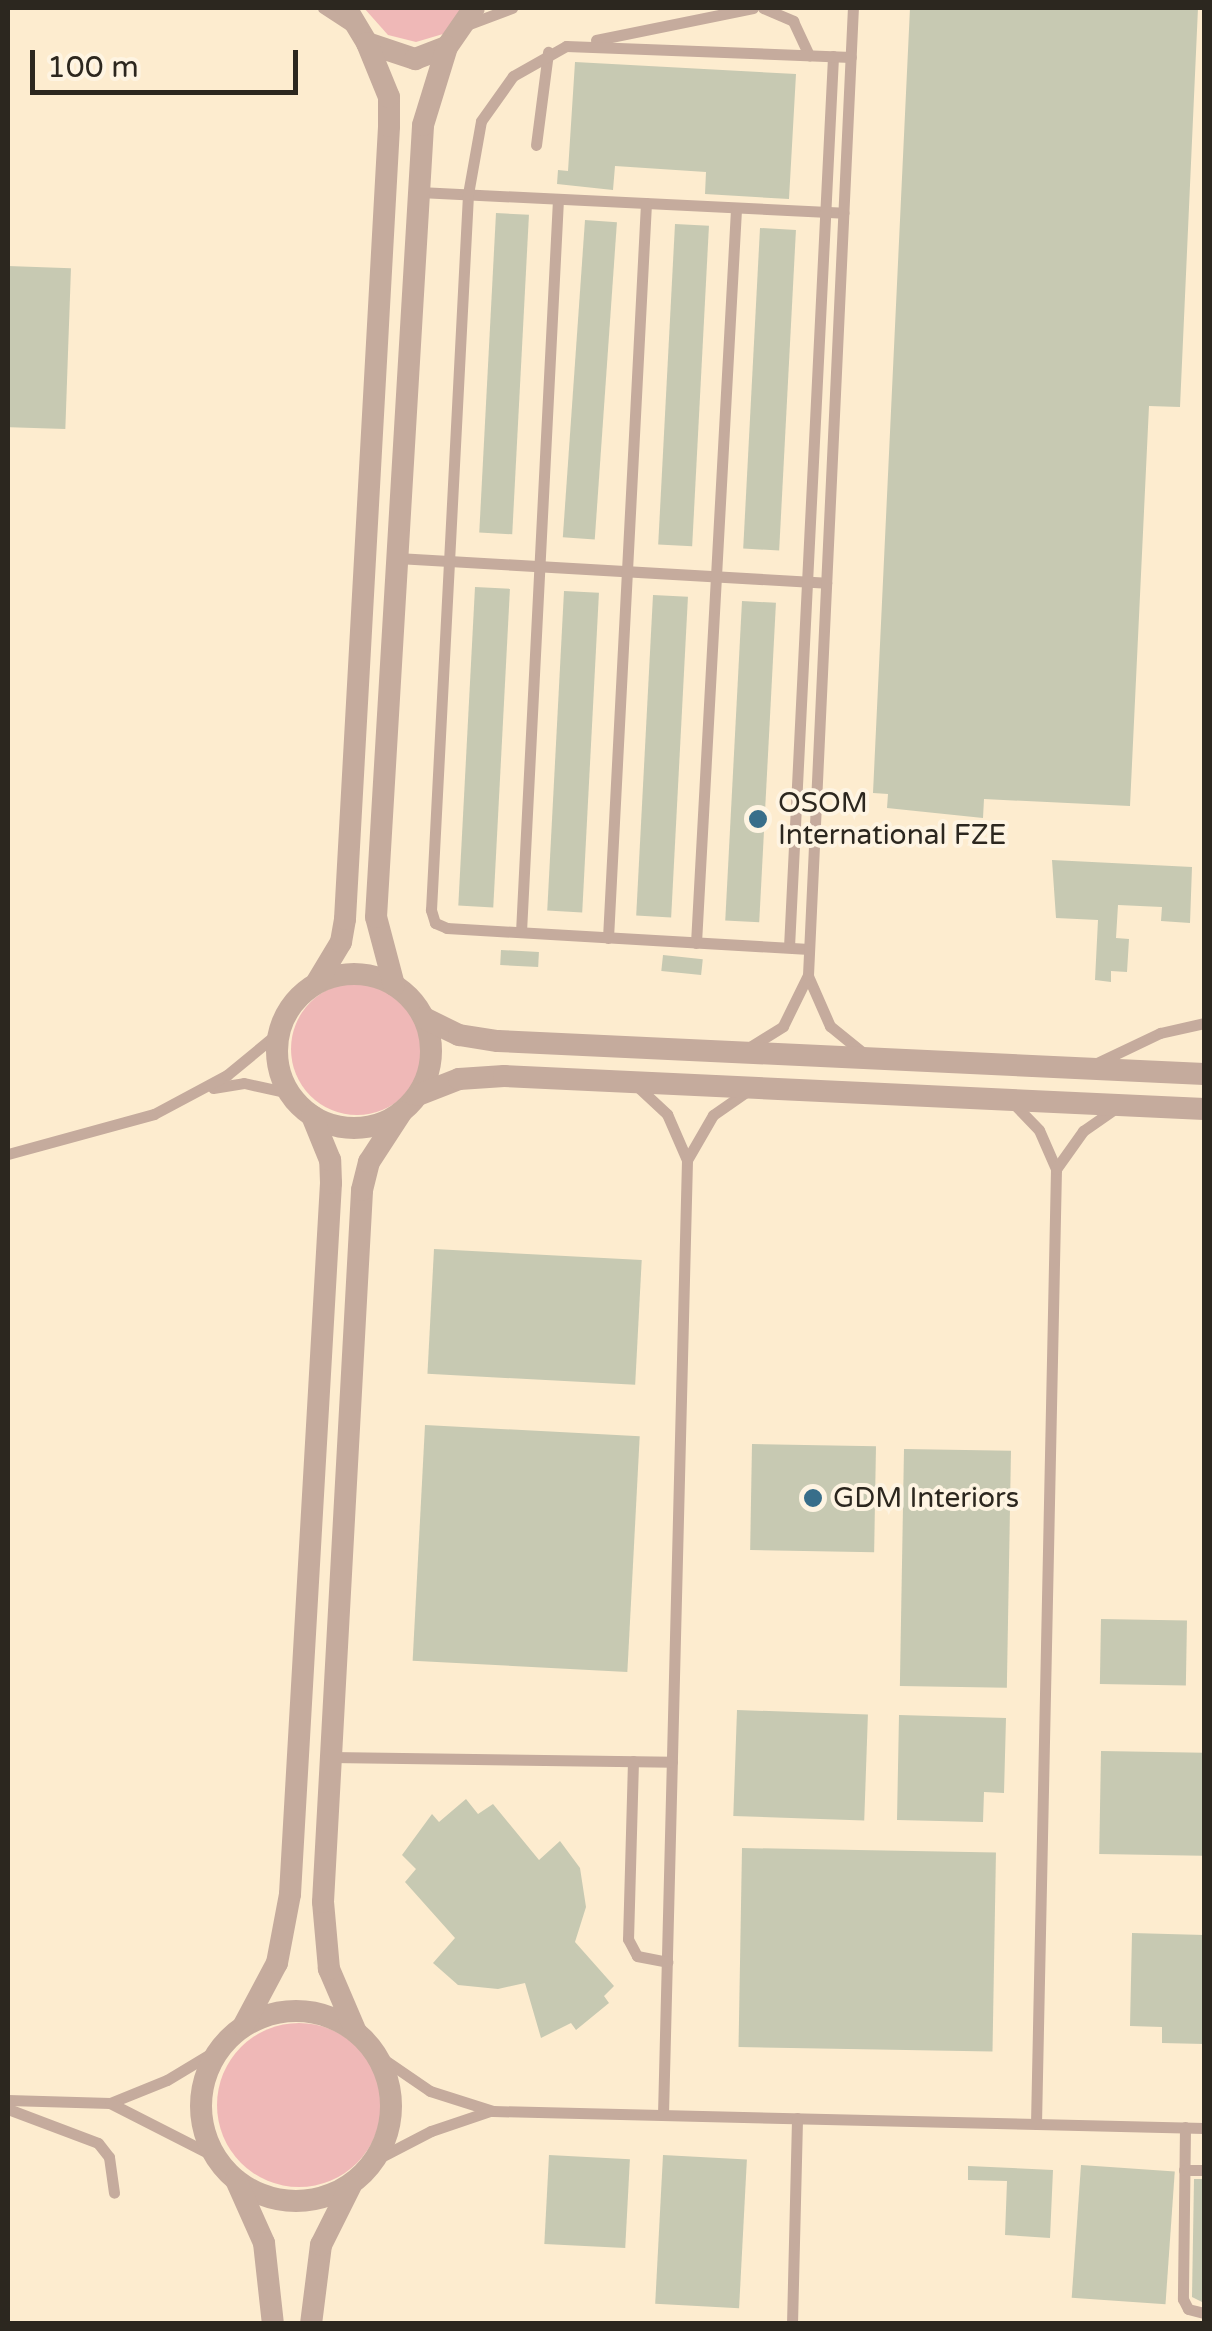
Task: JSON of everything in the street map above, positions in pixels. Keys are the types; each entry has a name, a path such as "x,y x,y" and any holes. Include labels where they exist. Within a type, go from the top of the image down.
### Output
{"street":[{"path":"346,8 389,97 387,165 346,918 341,942 317,982 286,1013 278,1034 278,1064 289,1094 312,1116 324,1137 331,1183 290,1894 278,1963 244,2025 220,2048 208,2068 201,2114 216,2158 236,2180 257,2193 293,2201 329,2196 351,2184 375,2160 391,2119 388,2086 376,2054 356,2032 329,1969 323,1936 362,1190 375,1148 418,1095 431,1058 424,1018"},
{"path":"471,16 448,48 427,98 419,192 376,917 394,985 424,1018 478,1040 1204,1074"},
{"path":"361,37 415,59 448,48"},
{"path":"317,982 356,973 394,985"},
{"path":"418,1095 482,1076 1204,1109"},
{"path":"312,1116 357,1128 400,1113"},
{"path":"244,2025 289,2010 324,2016 356,2032"},
{"path":"236,2180 264,2243 274,2324"},
{"path":"310,2324 321,2246 351,2184"}],"lane":[{"path":"323,8 361,37"},
{"path":"471,16 512,8"},
{"path":"753,8 548,52 494,97 474,148 468,194 453,561 431,916 447,928 809,948"},
{"path":"762,8 792,22 808,55"},
{"path":"734,1052 783,1026 808,976 853,8"},
{"path":"581,44 851,57"},
{"path":"536,145 548,52"},
{"path":"789,947 833,56"},
{"path":"419,192 843,213"},
{"path":"521,932 558,199"},
{"path":"608,938 646,204"},
{"path":"696,942 736,208"},
{"path":"397,558 826,583"},
{"path":"808,976 830,1026 874,1059"},
{"path":"1077,1068 1160,1033 1204,1022"},
{"path":"200,1092 278,1034"},
{"path":"629,1082 667,1114 687,1160 663,2115"},
{"path":"8,1154 107,1132 200,1092 244,1083 289,1094"},
{"path":"687,1160 713,1115 756,1088"},
{"path":"1009,1100 1039,1130 1056,1169 1036,2124"},
{"path":"1056,1169 1083,1132 1120,1105"},
{"path":"331,1757 672,1762"},
{"path":"633,1761 628,1939 637,1956 667,1962"},
{"path":"8,2100 110,2102 167,2080 220,2048"},
{"path":"376,2054 430,2091 492,2111 1204,2128"},
{"path":"110,2102 216,2158"},
{"path":"8,2109 98,2142 114,2174 114,2193"},
{"path":"375,2160 431,2130 492,2111"},
{"path":"792,2324 797,2118"},
{"path":"1185,2127 1183,2299 1188,2309 1204,2313"},
{"path":"1184,2170 1204,2170"}],"shaded area":[{"path":"8,8 1204,8 1204,2324 8,2324"},
{"path":"364,8 465,8 443,34 416,42 388,35"},
{"path":"357,983 394,994 412,1012 423,1049 412,1086 394,1104 357,1115 320,1104 302,1086 291,1049 302,1012 320,994"},
{"path":"299,2023 331,2029 357,2047 375,2073 381,2105 375,2137 357,2163 331,2181 299,2187 267,2181 241,2163 223,2137 217,2105 223,2073 241,2047 267,2029"}],"building":[{"path":"910,8 1198,8 1180,407 1149,406 1130,806 984,799 983,818 887,808 888,794 873,793"},
{"path":"575,62 796,74 789,199 705,194 706,172 615,166 613,190 557,184 558,170 568,171"},
{"path":"496,213 529,215 512,534 479,533"},
{"path":"585,220 617,222 595,539 563,537"},
{"path":"675,224 709,226 692,546 658,545"},
{"path":"760,228 796,230 779,550 743,549"},
{"path":"8,266 71,268 65,429 8,427"},
{"path":"475,587 510,589 493,907 458,906"},
{"path":"564,591 599,593 582,912 547,911"},
{"path":"653,595 688,597 671,917 636,916"},
{"path":"742,601 776,603 759,922 725,921"},
{"path":"1052,860 1192,867 1190,923 1161,921 1162,907 1118,905 1116,938 1129,939 1127,972 1111,971 1111,982 1095,980 1098,920 1056,918"},
{"path":"501,950 539,952 538,967 500,965"},
{"path":"663,955 703,959 701,975 661,971"},
{"path":"434,1249 642,1260 635,1385 427,1374"},
{"path":"425,1425 640,1436 627,1672 413,1661"},
{"name":"GDM Interiors","path":"752,1444 876,1446 874,1552 750,1550"},
{"path":"904,1449 1011,1451 1007,1688 900,1686"},
{"path":"1101,1619 1187,1621 1186,1685 1100,1684"},
{"path":"737,1710 868,1715 864,1821 733,1816"},
{"path":"899,1715 1006,1718 1004,1793 984,1792 983,1822 897,1820"},
{"path":"1101,1751 1204,1753 1202,1856 1099,1854"},
{"path":"466,1799 478,1814 493,1804 539,1860 560,1841 580,1868 586,1907 575,1942 614,1986 604,1996 609,2003 576,2030 571,2023 541,2038 525,1983 498,1989 458,1985 433,1963 455,1938 405,1882 416,1869 402,1855 432,1814 439,1822"},
{"path":"742,1848 996,1852 992,2051 739,2047"},
{"path":"1132,1933 1204,1935 1204,2044 1162,2043 1162,2027 1130,2026"},
{"path":"549,2155 630,2159 625,2248 544,2244"},
{"path":"663,2155 747,2159 739,2308 655,2304"},
{"path":"1081,2165 1175,2172 1165,2304 1072,2298"},
{"path":"968,2166 1053,2170 1050,2238 1005,2235 1007,2181 968,2180"},
{"path":"1194,2179 1204,2179 1204,2303 1192,2297"}],"place":[{"name":"OSOM International FZE","path":"758,819"},
{"name":"GDM Interiors","path":"813,1498"}]}
